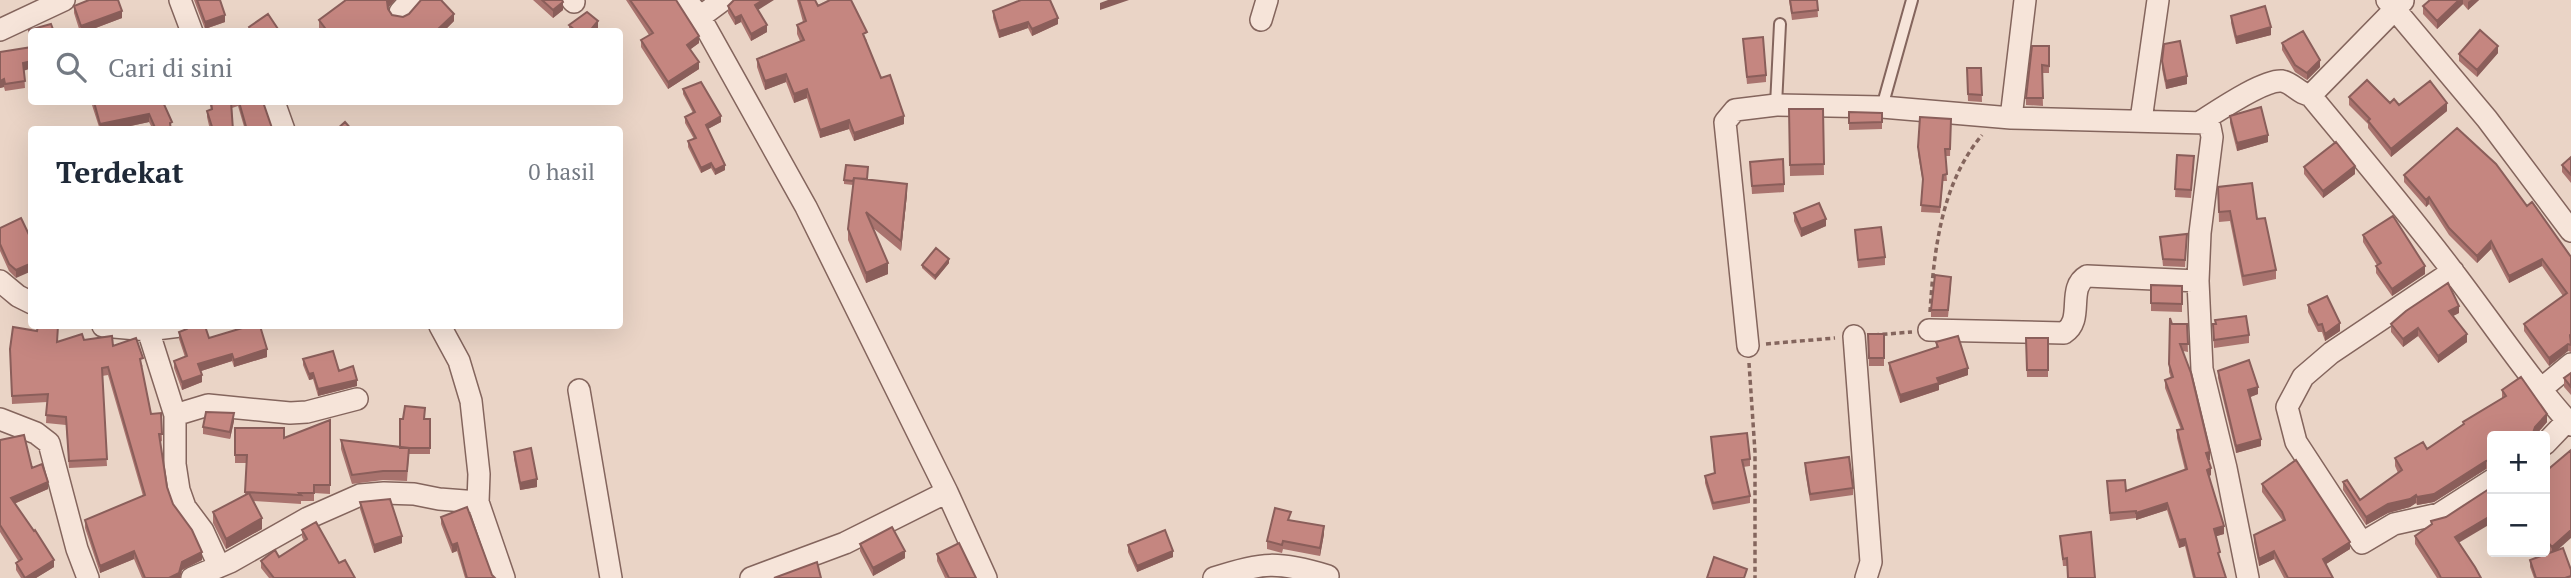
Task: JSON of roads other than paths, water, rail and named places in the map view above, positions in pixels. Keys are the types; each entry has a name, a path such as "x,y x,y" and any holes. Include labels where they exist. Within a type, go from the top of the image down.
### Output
{"street":[{"path":"0,30 64,0"},
{"path":"180,0 190,28"},
{"path":"686,0 700,17 806,207 947,492 986,578"},
{"path":"700,17 723,0"},
{"path":"2002,117 2025,0"},
{"path":"2141,120 2158,0"},
{"path":"2310,95 2395,3 2571,231"},
{"path":"2200,122 2234,100 2276,81 2286,82 2310,95 2453,271 2540,390 2569,423 2550,440"},
{"path":"275,105 283,126"},
{"path":"1748,346 1725,122 1735,110 1776,105 1882,107 2002,117 2200,122 2209,125 2212,137 2202,202 2198,281 2202,369 2226,467 2248,578"},
{"path":"2453,271 2331,353 2303,377 2287,407 2296,442 2361,543 2394,524 2439,514 2487,483"},
{"path":"1929,330 2064,333 2070,330 2074,322 2077,288 2080,280 2087,276 2198,281"},
{"path":"0,281 28,301"},
{"path":"137,329 156,329"},
{"path":"442,329 459,361 471,401 479,474 478,502 504,578"},
{"path":"148,330 175,415 175,464 179,490 185,507 231,569"},
{"path":"1854,336 1871,562 1866,578"},
{"path":"2540,390 2571,364"},
{"path":"579,390 611,578"},
{"path":"175,415 208,405 290,413 307,412 357,399"},
{"path":"0,419 36,433 49,443 82,576"},
{"path":"192,578 231,569 308,518 360,495 384,492 478,502"},
{"path":"751,578 845,543 947,492"},
{"path":"1214,578 1253,572 1272,564 1307,569 1328,576"}],"lane":[{"path":"1882,107 1912,0"},
{"path":"1776,105 1780,24"}]}
